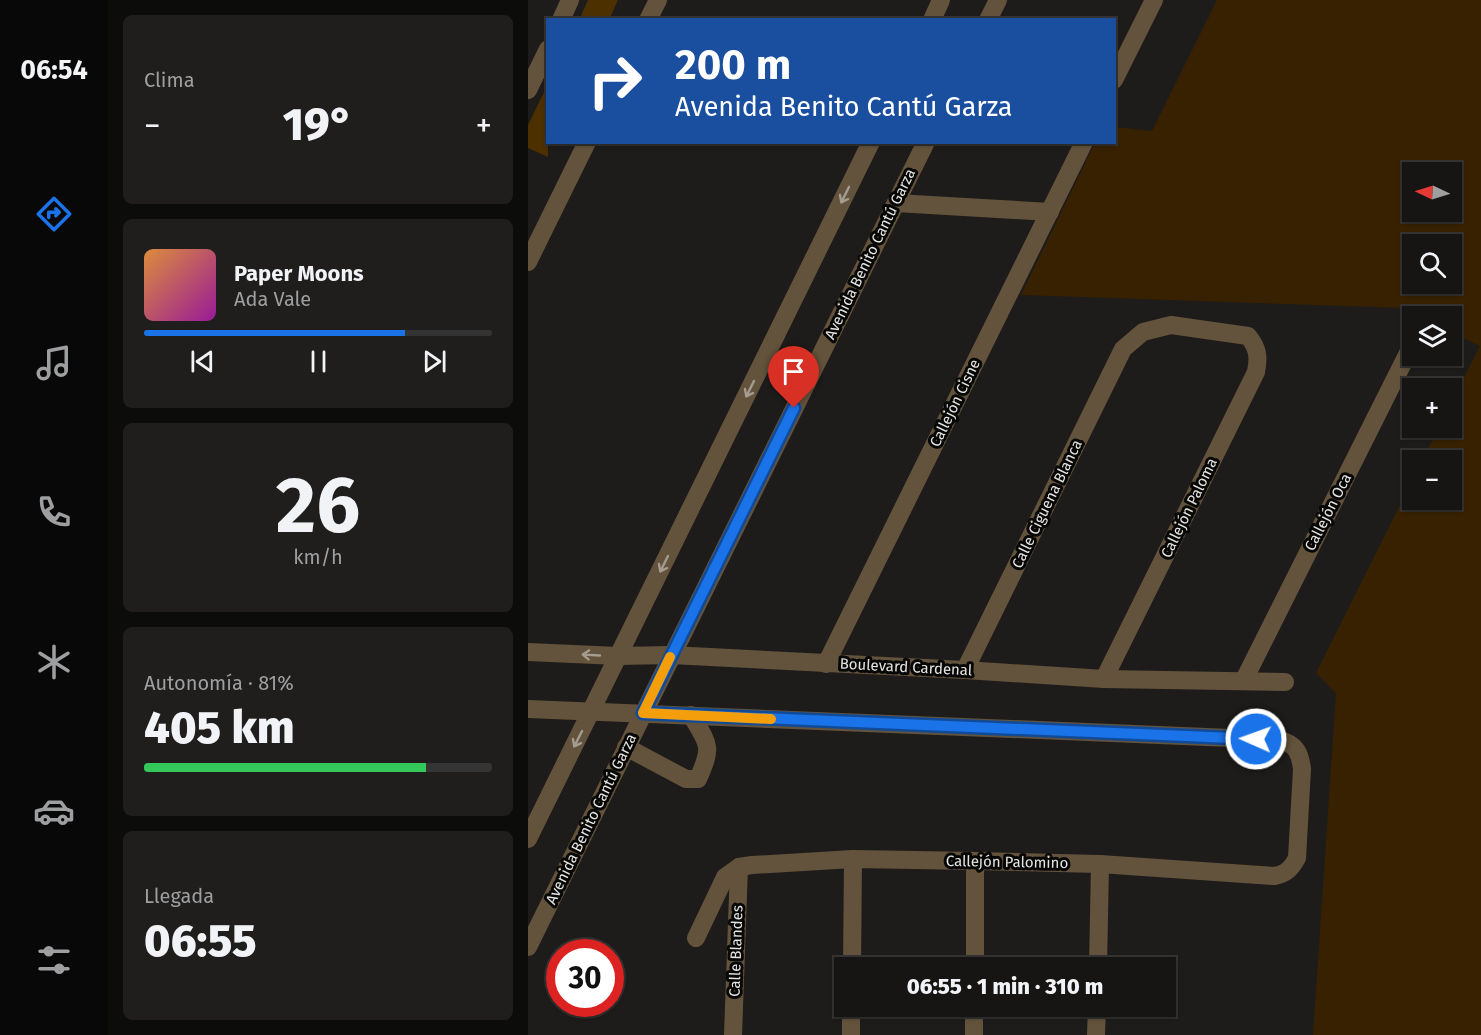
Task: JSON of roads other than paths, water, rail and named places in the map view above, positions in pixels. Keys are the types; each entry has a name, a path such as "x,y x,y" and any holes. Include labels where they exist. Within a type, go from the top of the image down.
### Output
{"street":[{"path":"562,18 570,0"},
{"path":"649,18 658,0"},
{"path":"933,18 941,0"},
{"path":"989,18 998,0"},
{"path":"1116,76 1154,0"},
{"path":"528,90 546,53"},
{"path":"528,262 586,144"},
{"path":"528,839 870,144"},
{"name":"Avenida Benito Cantú Garza","path":"528,946 925,144"},
{"name":"Callejón Cisne","path":"826,664 1083,144"},
{"path":"896,203 1050,212"},
{"name":"Callejón Paloma","path":"1104,679 1256,372 1259,358 1256,345 1248,336 1171,325 1143,332 1131,340"},
{"name":"Calle Ciguena Blanca","path":"965,670 1123,349 1131,340"},
{"name":"Callejón Oca","path":"1244,680 1402,366"},
{"name":"Boulevard Cardenal","path":"528,652 618,656 671,655 1104,679 1285,682"},
{"path":"528,710 691,715 708,744 708,757 698,779 686,778 626,747"},
{"name":"Callejón Palomino","path":"691,715 1280,740 1290,742 1301,755 1297,858 1292,868 1283,874 1274,876 1100,864 975,861 853,859 739,867"},
{"path":"852,957 853,859"},
{"path":"975,861 975,957"},
{"path":"1098,957 1100,864"},
{"path":"696,938 725,877 739,867"},
{"name":"Calle Blandes","path":"733,1035 739,867"},
{"path":"851,1017 851,1035"},
{"path":"974,1017 974,1035"},
{"path":"1096,1035 1097,1017"}]}
